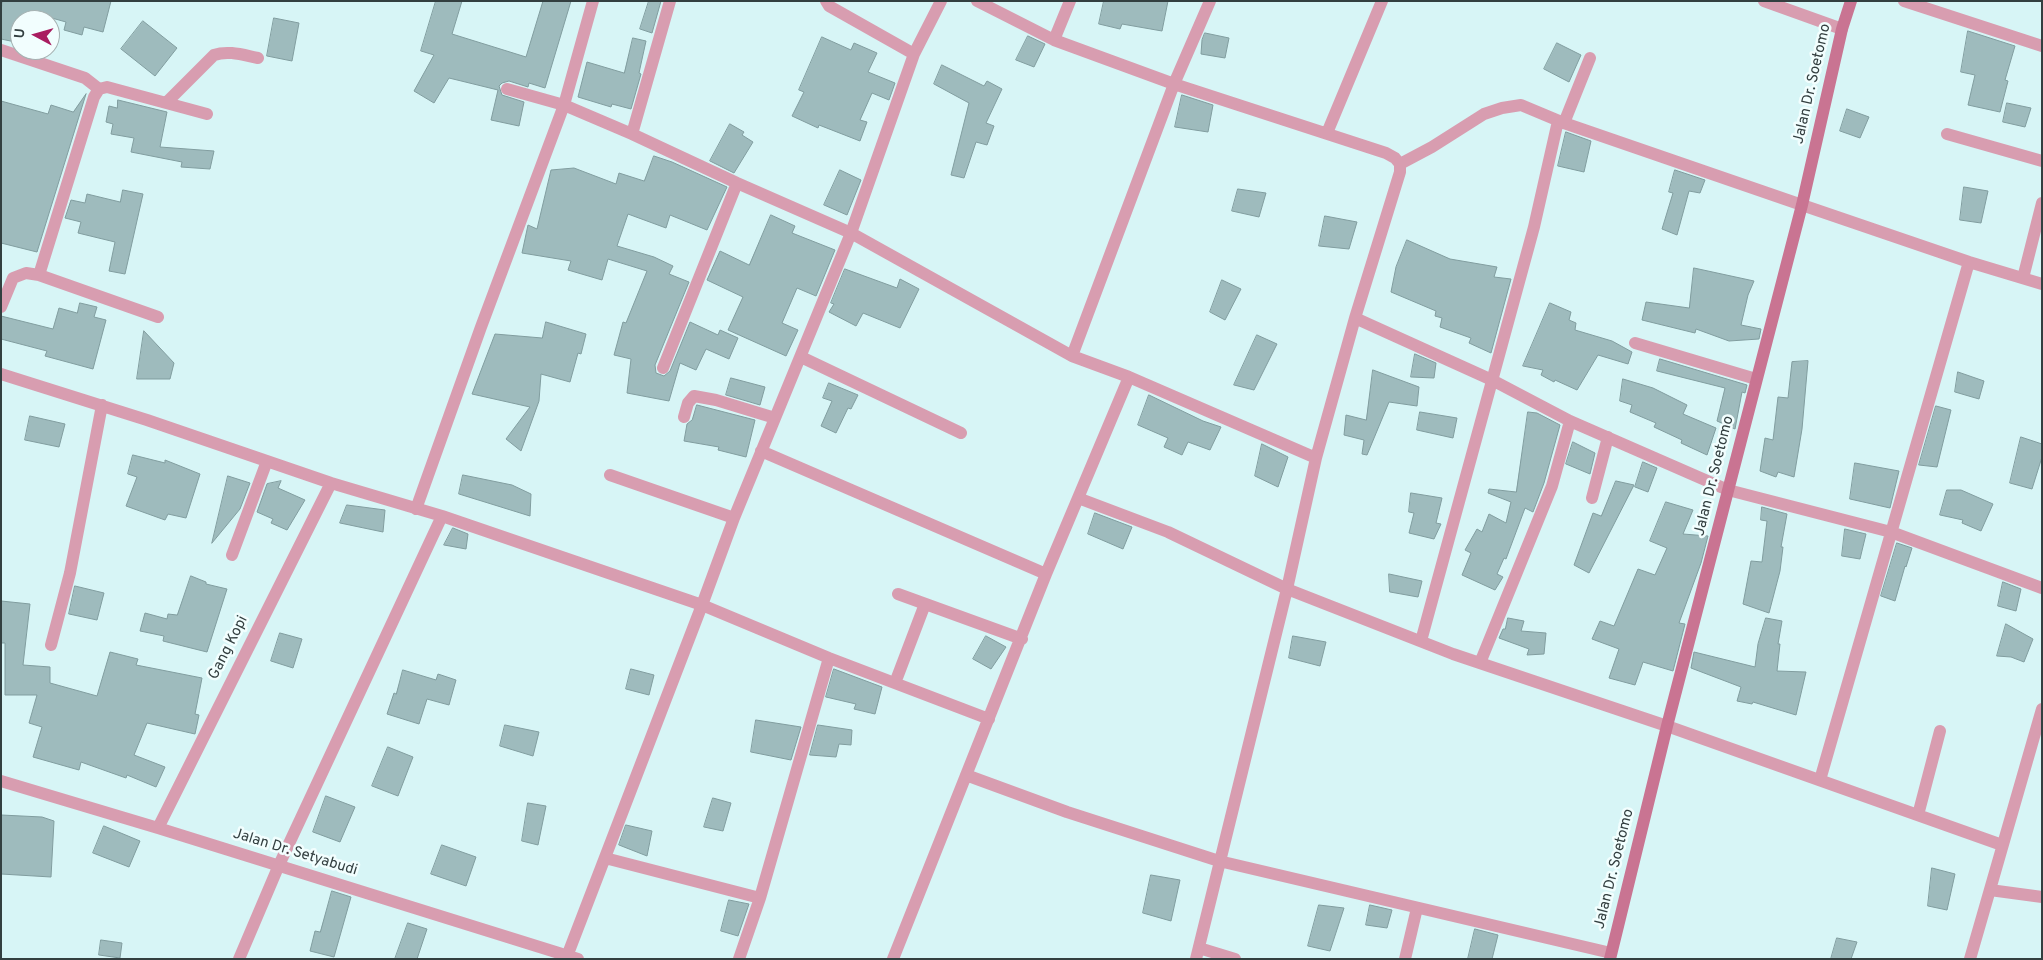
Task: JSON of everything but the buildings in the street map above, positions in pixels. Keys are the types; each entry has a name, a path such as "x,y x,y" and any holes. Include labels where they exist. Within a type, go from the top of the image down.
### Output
{"street":[{"path":"416,509 484,318 564,105 593,1"},
{"path":"632,134 670,1"},
{"path":"826,1 829,6 914,54"},
{"path":"571,958 605,858 734,518 851,234 914,54 941,1"},
{"path":"977,1 1054,40 1174,84 1386,153 1400,164 1400,172 1355,318 1316,458 1197,954 1235,959"},
{"path":"1054,40 1070,1"},
{"path":"1072,356 1174,84 1210,1"},
{"path":"1327,133 1382,1"},
{"path":"1764,1 1842,29"},
{"name":"Jalan Dr. Soetomo","path":"1610,956 1667,726 1802,205 1842,29 1851,1"},
{"path":"1904,1 2042,46"},
{"path":"1,50 85,78 99,89"},
{"path":"166,103 214,55 221,52 258,58"},
{"path":"1421,641 1561,122 1590,58"},
{"path":"39,275 94,97 99,89 107,87 207,114"},
{"path":"507,89 564,105 632,134 851,234 1072,356 1129,377 1316,458"},
{"path":"1400,164 1432,147 1484,114 1502,108 1521,105 1561,122 1802,205 1969,262 2042,284"},
{"path":"1947,134 2042,161"},
{"path":"663,368 737,183"},
{"path":"2024,278 2042,203"},
{"path":"1820,780 1969,262"},
{"path":"1,307 13,278 26,272 158,317"},
{"path":"1355,318 1492,380 1570,421 1728,490 1891,532 2042,588"},
{"path":"1635,343 1756,379"},
{"path":"801,357 961,433"},
{"path":"1,374 331,483 442,516 702,605 829,658 989,719"},
{"path":"893,959 1022,639 1046,574 1129,377"},
{"path":"684,417 688,403 694,396 716,400 775,418"},
{"path":"51,645 70,573 102,406"},
{"path":"1480,663 1552,486 1570,421"},
{"path":"1592,498 1608,437"},
{"path":"761,451 1046,574"},
{"path":"232,555 267,461"},
{"path":"610,475 734,518"},
{"name":"Gang Kopi","path":"158,828 331,483"},
{"path":"1078,498 1168,532 1286,589 1421,641 2002,845"},
{"path":"240,959 278,865 442,516"},
{"path":"898,594 1022,639"},
{"path":"895,683 925,604"},
{"path":"739,959 760,898 829,658"},
{"path":"1970,959 2042,709"},
{"path":"1918,815 1940,731"},
{"path":"966,775 1067,812 1220,861 1610,956"},
{"name":"Jalan Dr. Setyabudi","path":"1,781 278,865 571,958"},
{"path":"605,858 760,898"},
{"path":"1990,890 2042,897"},
{"path":"1405,959 1418,908"}]}
